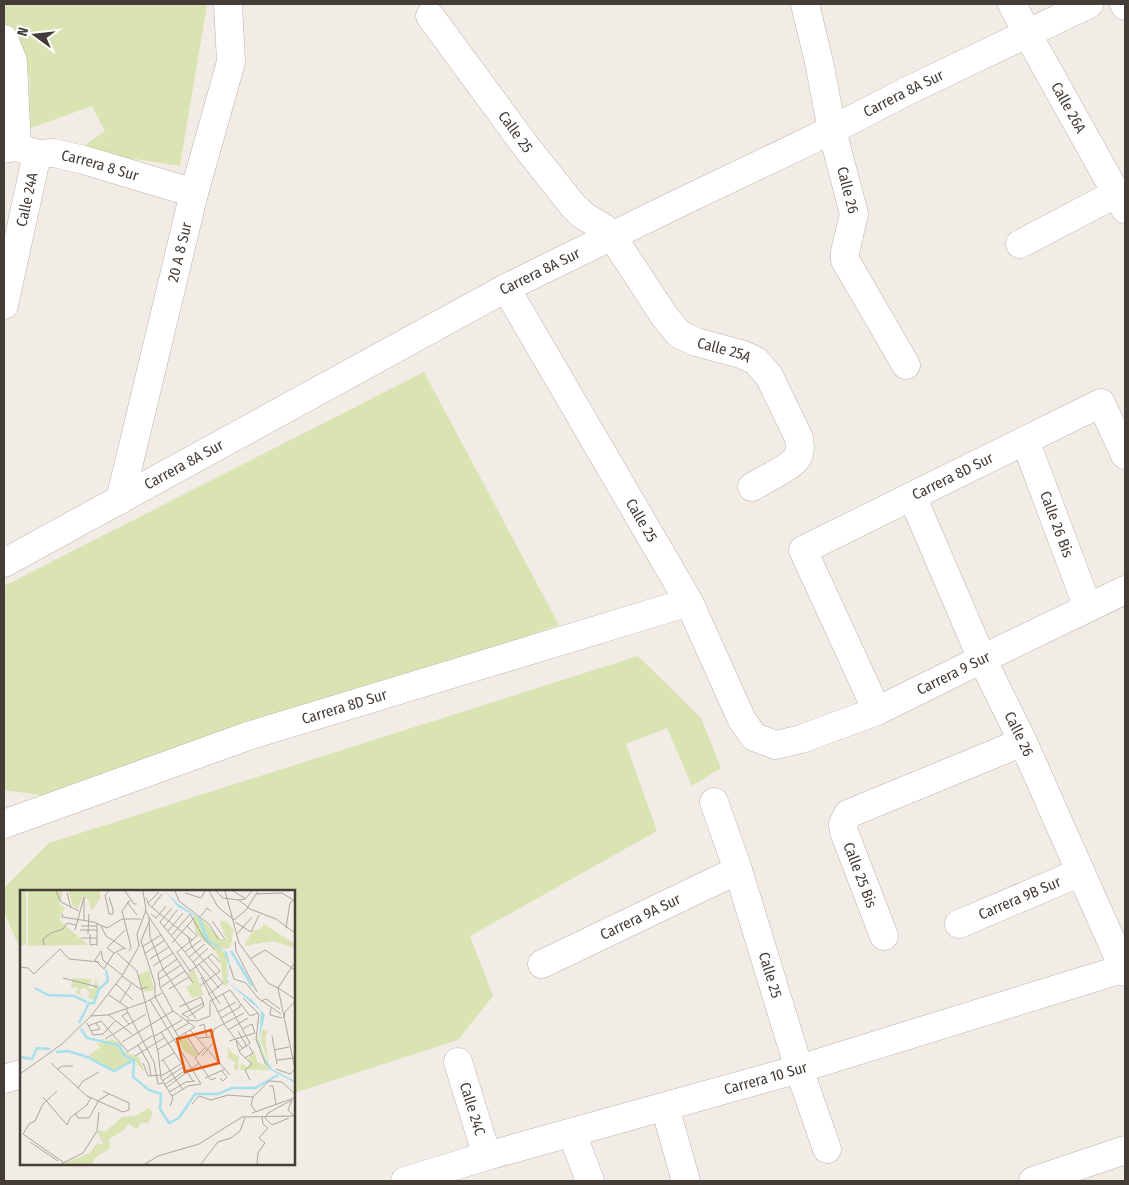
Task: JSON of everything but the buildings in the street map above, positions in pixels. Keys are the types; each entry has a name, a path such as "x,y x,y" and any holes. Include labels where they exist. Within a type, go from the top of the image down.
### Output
{"street":[{"name":"20 A 8 Sur","path":"120,500 194,193 231,62 228,4"},
{"name":"Calle 26","path":"805,4 819,62 832,130 854,214 845,252 845,260 906,365"},
{"name":"Calle 26A","path":"1012,4 1121,201"},
{"name":"Carrera 8A Sur","path":"4,563 506,288 1089,4"},
{"name":"Calle 25","path":"430,16 528,149 574,207 584,216 604,228 612,236"},
{"name":"Calle 24A","path":"4,39 12,61 19,150 4,306"},
{"name":"Carrera 8 Sur","path":"19,150 54,153 84,160 194,193"},
{"path":"1020,244 1121,201"},
{"name":"Calle 25A","path":"612,236 679,334 696,342 741,354 756,361 769,376 799,438 800,448 797,458 790,465 752,487"},
{"name":"Calle 25","path":"506,288 688,602 742,720 754,737 776,745"},
{"name":"Carrera 8D Sur","path":"877,711 803,550 1101,403 1125,455"},
{"name":"Calle 26 Bis","path":"1025,440 1088,608"},
{"name":"Calle 26","path":"912,496 982,659 1023,742 1125,969"},
{"name":"Carrera 9 Sur","path":"776,745 801,739 877,711 1125,590"},
{"name":"Carrera 8D Sur","path":"4,824 248,736 688,602"},
{"name":"Calle 25 Bis","path":"884,936 844,832 843,824 848,814 1023,742"},
{"name":"Calle 25","path":"714,802 738,870 799,1069 827,1149"},
{"name":"Carrera 9A Sur","path":"542,964 738,870"},
{"name":"Carrera 9B Sur","path":"959,924 1081,872"},
{"name":"Carrera 10 Sur","path":"404,1181 799,1069 1125,969"},
{"name":"Calle 24C","path":"458,1062 487,1156"},
{"path":"4,1079 20,1074"},
{"path":"665,1107 686,1181"},
{"path":"572,1133 590,1181"},
{"path":"1033,1181 1084,1173 1125,1150"}],"green space":[{"path":"4,4 207,5 180,166 78,150 105,131 92,106 28,129 30,77 4,71"},
{"path":"424,372 559,625 63,792 60,798 4,790 4,586"},
{"path":"638,656 701,718 721,768 692,786 667,728 626,744 657,831 470,936 493,996 458,1040 295,1093 295,890 20,890 20,949 4,912 4,888 49,843"}]}
